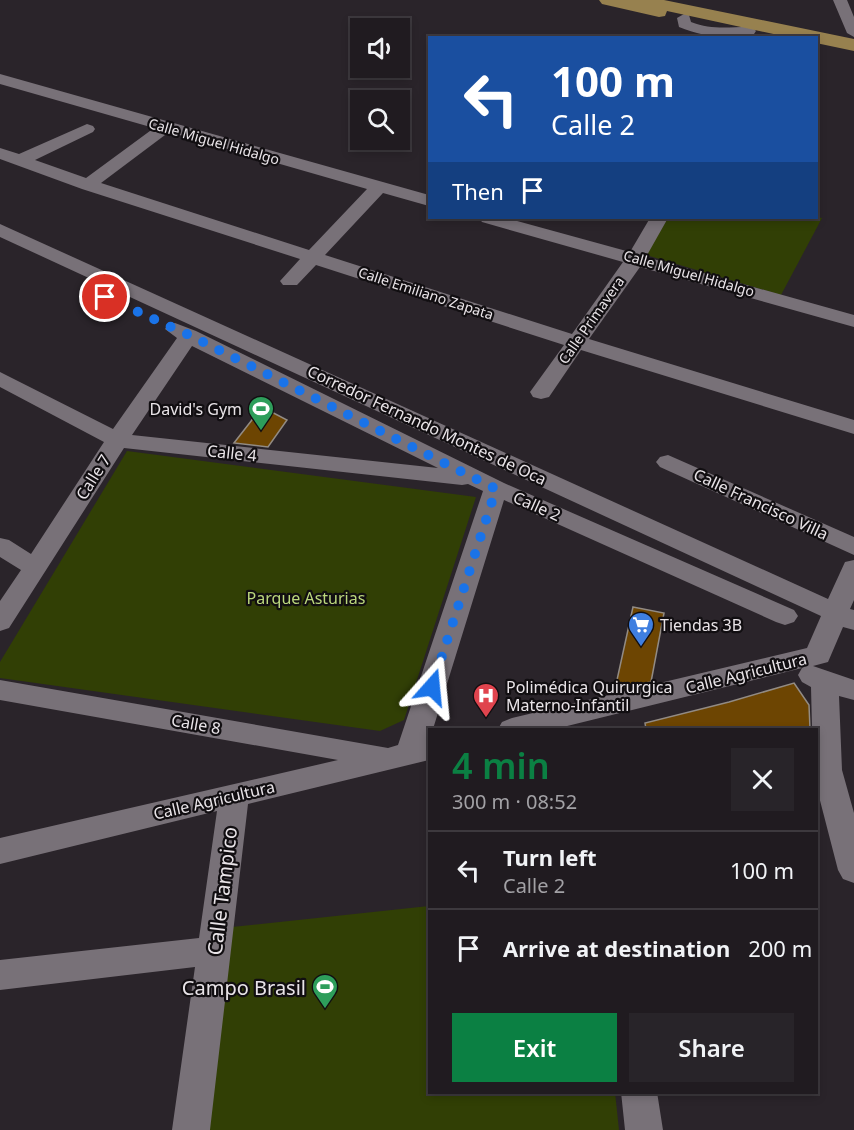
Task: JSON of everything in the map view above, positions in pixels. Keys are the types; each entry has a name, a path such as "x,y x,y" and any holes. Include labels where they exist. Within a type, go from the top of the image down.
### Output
{"main road":[{"path":"609,0 760,34"},
{"path":"639,0 811,36"},
{"path":"818,37 854,45"},
{"path":"818,44 854,51"}],"street":[{"path":"840,0 854,33"},
{"name":"Calle Miguel Hidalgo","path":"0,79 428,201"},
{"path":"88,185 165,127"},
{"path":"21,160 87,129"},
{"name":"Calle Emiliano Zapata","path":"0,153 88,185 576,342 854,427"},
{"path":"290,281 378,188"},
{"name":"Calle Miguel Hidalgo","path":"492,219 854,321"},
{"name":"Calle Primavera","path":"541,392 636,258 658,219"},
{"name":"Corredor Fernando Montes de Oca","path":"0,230 854,621"},
{"name":"Calle 2","path":"0,250 189,335 488,484 785,616"},
{"name":"Calle 7","path":"0,622 117,440 189,335"},
{"name":"Calle 4","path":"0,378 117,440 488,484"},
{"name":"Calle Francisco Villa","path":"668,462 854,547"},
{"path":"411,753 488,484"},
{"path":"0,546 36,568"},
{"name":"Calle Agricultura","path":"520,728 595,719 788,663 822,669 854,568"},
{"path":"822,669 854,690"},
{"path":"822,669 827,770 854,870"},
{"name":"Calle 8","path":"0,690 411,753"},
{"name":"Calle Agricultura","path":"0,851 411,753"},
{"name":"Calle Tampico","path":"191,1130 234,795"},
{"path":"0,975 214,951"},
{"path":"639,1094 644,1130"}],"green space":[{"path":"822,218 781,295 646,255 667,219"},
{"name":"Parque Asturias","path":"127,451 476,497 404,720 380,731 0,678 0,662"},
{"name":"Campo Brasil","path":"428,906 428,1094 615,1094 619,1130 207,1130 232,927"}],"building":[{"name":"David's Gym","path":"262,407 287,420 268,447 234,443"},
{"name":"Tiendas 3B","path":"633,607 664,613 651,682 615,689"},
{"path":"794,683 809,705 810,728 646,728 645,723"}],"place":[{"name":"David's Gym","path":"261,432"},
{"name":"Tiendas 3B","path":"641,648"},
{"name":"Polimédica Quirurgica Materno-Infantil","path":"486,719"},
{"name":"Campo Brasil","path":"325,1010"}],"route":[{"path":"105,297 189,335 496,489 432,687"}]}
